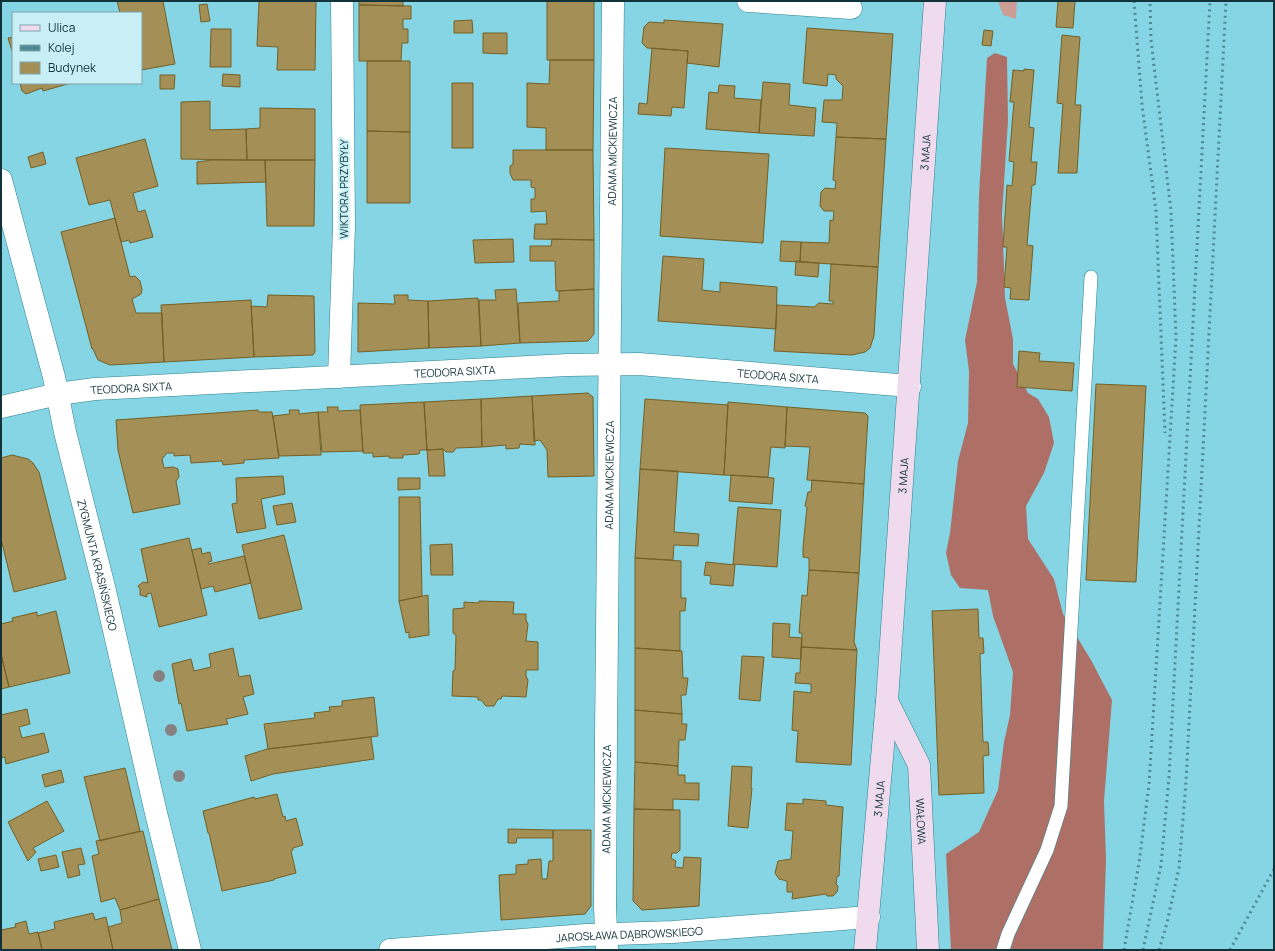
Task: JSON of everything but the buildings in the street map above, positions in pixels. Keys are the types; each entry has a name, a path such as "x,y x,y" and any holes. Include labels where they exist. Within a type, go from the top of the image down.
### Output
{"main road":[{"name":"3 MAJA","path":"865,950 887,701 910,386 935,1"},
{"name":"WAŁOWA","path":"887,701 919,765 928,950"}],"street":[{"name":"WIKTORA PRZYBYŁY","path":"339,378 344,226 342,1"},
{"name":"ADAMA MICKIEWICZA","path":"607,942 606,737 613,1"},
{"path":"748,1 851,8"},
{"name":"ZYGMUNTA KRASIŃSKIEGO","path":"1,180 58,394 65,432 103,584 156,813 190,950"},
{"name":"TEODORA SIXTA","path":"1,407 58,394 116,388 610,364 639,364 910,386"},
{"name":"JAROSŁAWA DĄBROWSKIEGO","path":"390,950 607,942 673,932 869,917"}],"lane":[{"path":"1003,950 1008,934 1046,850 1061,806 1091,277"}],"shaded area":[{"path":"998,1 1017,1 1016,19 1003,15"},
{"path":"995,53 1007,57 1008,121 1002,214 1005,298 1013,339 1013,364 1028,393 1038,399 1049,417 1054,443 1044,473 1026,506 1028,539 1054,579 1063,614 1091,660 1112,700 1104,801 1106,859 1103,950 951,950 946,854 979,832 998,790 1004,742 1010,715 1013,672 993,616 988,590 960,588 951,575 946,553 950,533 958,461 968,423 969,371 965,340 977,282 979,195 987,58"}],"railway":[{"path":"1134,1 1142,105 1156,211 1165,433"},
{"path":"1124,950 1139,863 1149,785 1176,338 1171,211 1151,40 1150,1"},
{"path":"1143,950 1161,865 1169,777 1210,1"},
{"path":"1159,950 1167,923 1179,868 1186,782 1226,1"},
{"path":"1230,950 1274,869"}]}
